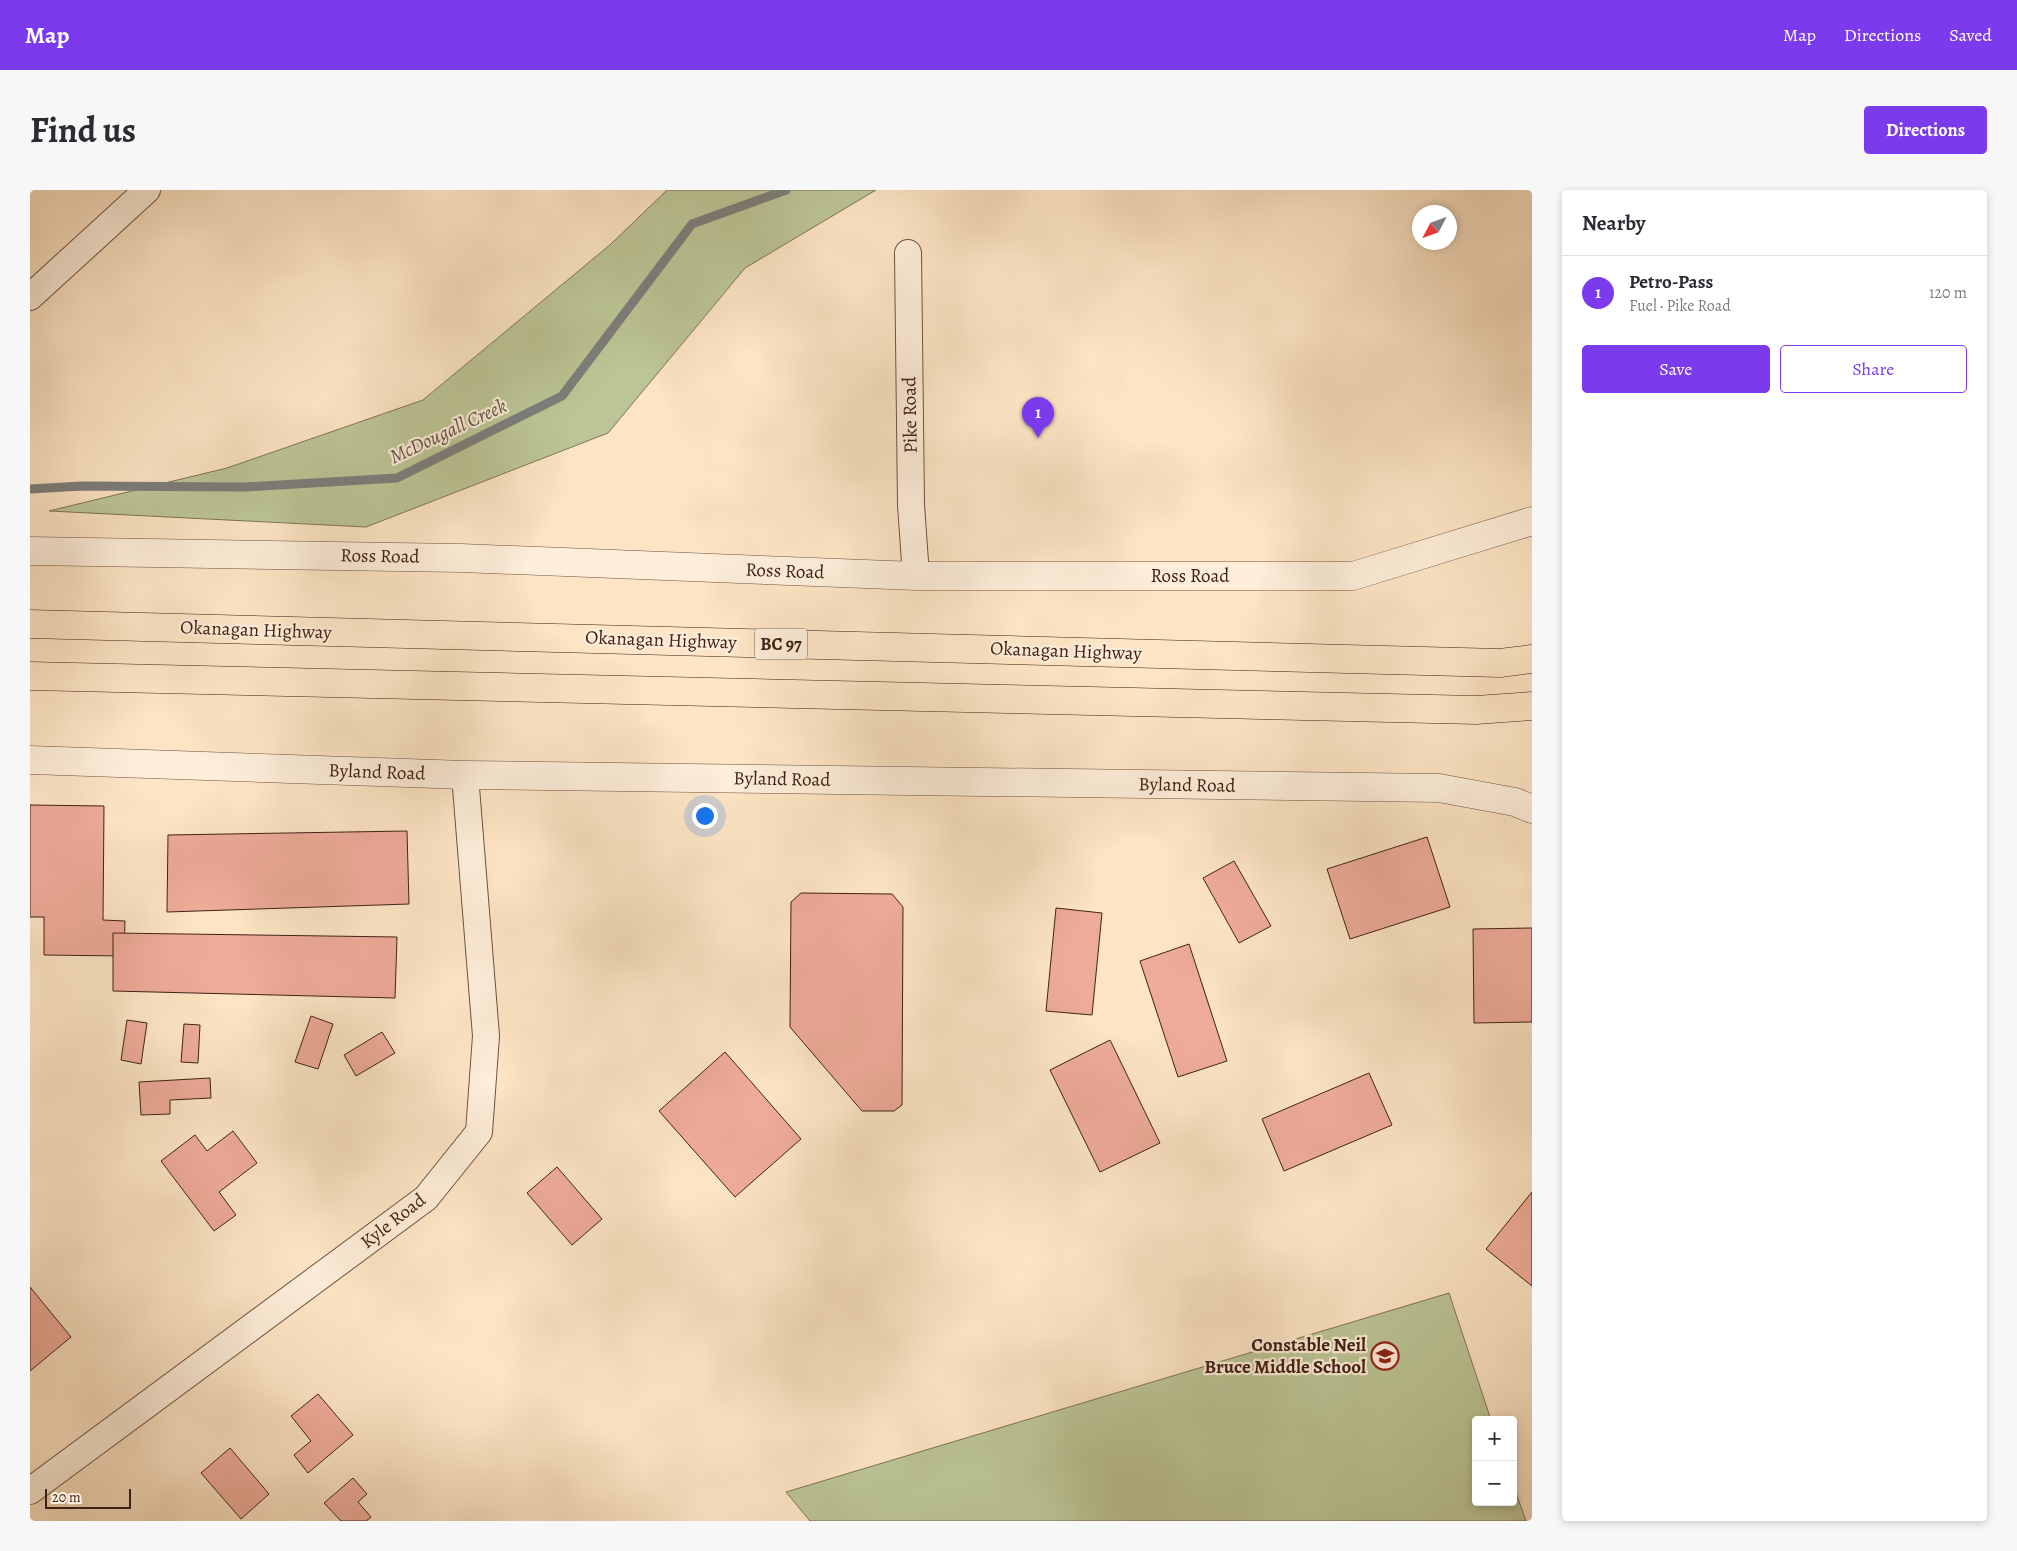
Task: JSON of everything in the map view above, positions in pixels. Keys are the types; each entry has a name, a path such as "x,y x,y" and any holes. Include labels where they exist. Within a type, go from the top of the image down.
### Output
{"highway":[{"name":"Okanagan Highway","path":"30,624 1500,663 1532,659"},
{"path":"30,676 1476,710 1532,706"}],"street":[{"path":"30,297 147,190"},
{"name":"Pike Road","path":"908,254 911,505 916,576"},
{"name":"Ross Road","path":"30,551 461,558 916,576 1353,576 1532,521"},
{"name":"Byland Road","path":"30,760 465,775 1439,788 1515,802 1532,809"},
{"name":"Kyle Road","path":"30,1490 426,1198 479,1132 486,1036 465,775"}],"green space":[{"path":"667,190 876,190 745,268 608,433 366,527 49,511 227,468 423,400 611,244"},
{"name":"Constable Neil Bruce Middle School","path":"1449,1293 1490,1416 1472,1416 1472,1506 1517,1506 1517,1495 1526,1521 810,1521 786,1492"}],"building":[{"path":"30,805 104,806 103,920 125,921 124,956 44,955 44,917 30,917"},
{"path":"407,831 409,904 167,912 168,835"},
{"path":"1427,837 1450,907 1350,939 1327,869"},
{"path":"1234,861 1271,926 1239,943 1203,878"},
{"path":"801,893 892,894 903,907 902,1105 894,1111 862,1111 790,1027 791,902"},
{"path":"1056,908 1102,913 1092,1015 1046,1011"},
{"path":"1532,928 1532,1022 1474,1023 1473,929"},
{"path":"113,933 397,937 395,998 113,991"},
{"path":"1189,944 1227,1061 1178,1077 1140,961"},
{"path":"311,1016 333,1024 318,1069 295,1062"},
{"path":"127,1020 147,1023 141,1064 121,1060"},
{"path":"184,1024 200,1025 198,1063 181,1062"},
{"path":"382,1032 395,1053 356,1076 344,1055"},
{"path":"1110,1040 1160,1143 1100,1172 1050,1070"},
{"path":"725,1052 801,1139 735,1197 659,1111"},
{"path":"1369,1073 1392,1125 1284,1171 1262,1119"},
{"path":"210,1078 211,1098 170,1100 170,1114 141,1115 139,1082"},
{"path":"233,1131 257,1163 219,1192 236,1215 214,1231 161,1161 195,1135 207,1151"},
{"path":"557,1167 602,1219 572,1245 527,1193"},
{"path":"1532,1192 1532,1286 1486,1249"},
{"path":"30,1287 71,1337 30,1371"},
{"path":"318,1394 353,1435 308,1473 294,1455 311,1441 291,1416"},
{"path":"230,1448 269,1494 241,1519 201,1473"},
{"path":"353,1478 367,1494 358,1502 371,1517 366,1521 341,1521 324,1503"}],"waterway":[{"name":"McDougall Creek","path":"30,489 82,486 245,487 397,478 562,396 692,224 786,190"}],"place":[{"name":"Petro-Pass","path":"1038,438"},
{"name":"Constable Neil Bruce Middle School","path":"1385,1356"}]}
